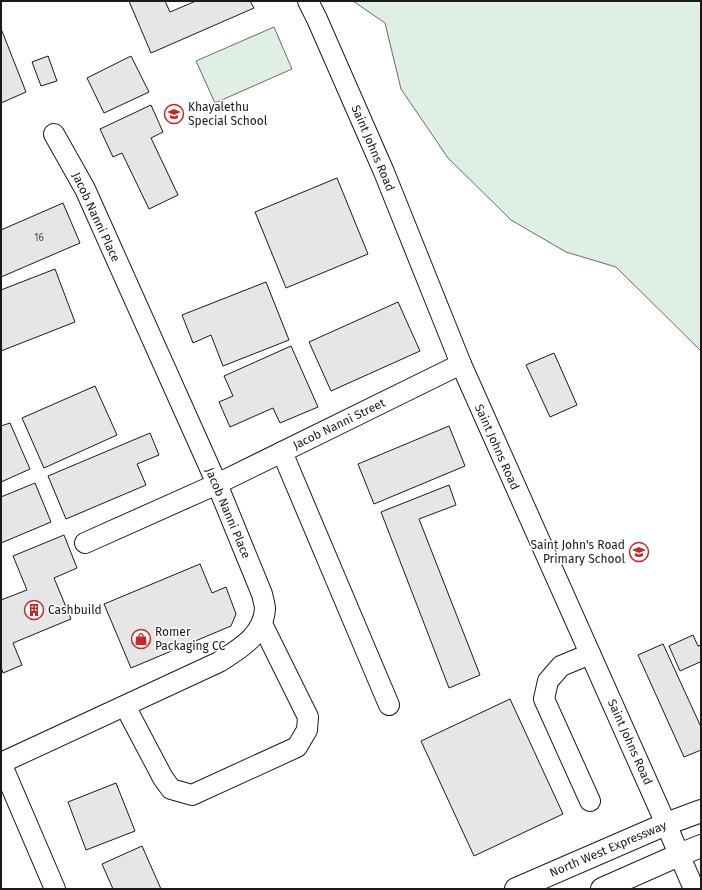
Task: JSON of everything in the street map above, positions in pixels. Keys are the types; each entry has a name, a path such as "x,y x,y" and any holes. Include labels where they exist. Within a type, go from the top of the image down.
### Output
{"main road":[{"name":"North West Expressway","path":"516,889 701,810"},
{"path":"602,889 701,846"}],"street":[{"name":"Saint Johns Road","path":"308,1 318,18 384,172 461,364 694,889"},
{"name":"Jacob Nanni Place","path":"54,134 85,189 217,484 262,594 265,609 262,624"},
{"name":"Jacob Nanni Street","path":"85,543 217,484 461,364"},
{"path":"282,452 390,704"},
{"path":"56,889 1,763 219,662 239,649 252,637 262,624 308,718 307,730 297,747 192,795 171,788 163,778 125,706"},
{"path":"590,654 561,666 548,682 544,699 590,801"}],"green space":[{"path":"353,1 701,1 701,351 616,267 566,252 511,220 448,158 401,89 385,23"},
{"path":"274,27 292,69 215,103 196,61"}],"building":[{"path":"129,1 165,1 170,12 196,1 250,1 254,8 151,53"},
{"path":"1,31 26,92 1,103"},
{"path":"48,56 57,81 41,86 32,62"},
{"path":"131,56 149,92 104,113 87,78"},
{"path":"151,105 163,132 151,138 178,195 149,209 122,153 113,157 100,129"},
{"path":"337,178 368,254 286,288 255,212"},
{"path":"63,203 80,243 1,277 1,230"},
{"path":"55,269 75,322 1,351 1,290"},
{"path":"266,282 289,340 223,366 211,335 193,343 182,315"},
{"path":"398,302 420,351 331,391 309,342"},
{"path":"291,346 318,407 280,423 273,408 230,427 219,402 233,396 224,376"},
{"path":"554,353 577,405 550,417 526,365"},
{"path":"95,386 117,435 44,468 22,418"},
{"path":"10,423 30,469 1,482 1,426"},
{"path":"449,426 465,466 374,504 358,464"},
{"path":"150,433 159,455 137,464 146,485 66,519 48,476"},
{"path":"35,483 51,522 1,543 1,497"},
{"path":"449,485 456,505 419,519 480,675 449,688 381,512"},
{"name":"Cashbuild","path":"64,535 77,568 54,578 71,619 13,643 22,665 3,673 1,667 1,600 27,590 13,556"},
{"path":"200,564 212,593 226,587 236,614 231,626 131,668 104,604"},
{"path":"693,635 698,646 701,645 701,665 700,662 680,671 669,646"},
{"path":"663,644 701,727 701,750 684,757 638,655"},
{"path":"510,699 563,814 474,856 421,741"},
{"path":"116,783 135,831 86,850 68,802"},
{"path":"142,846 161,889 113,889 102,864"}],"place":[{"name":"Khayalethu Special School","path":"174,114"},
{"name":"Saint John's Road Primary School","path":"639,552"},
{"name":"Cashbuild","path":"34,610"},
{"name":"Romer Packaging CC","path":"141,639"}]}
